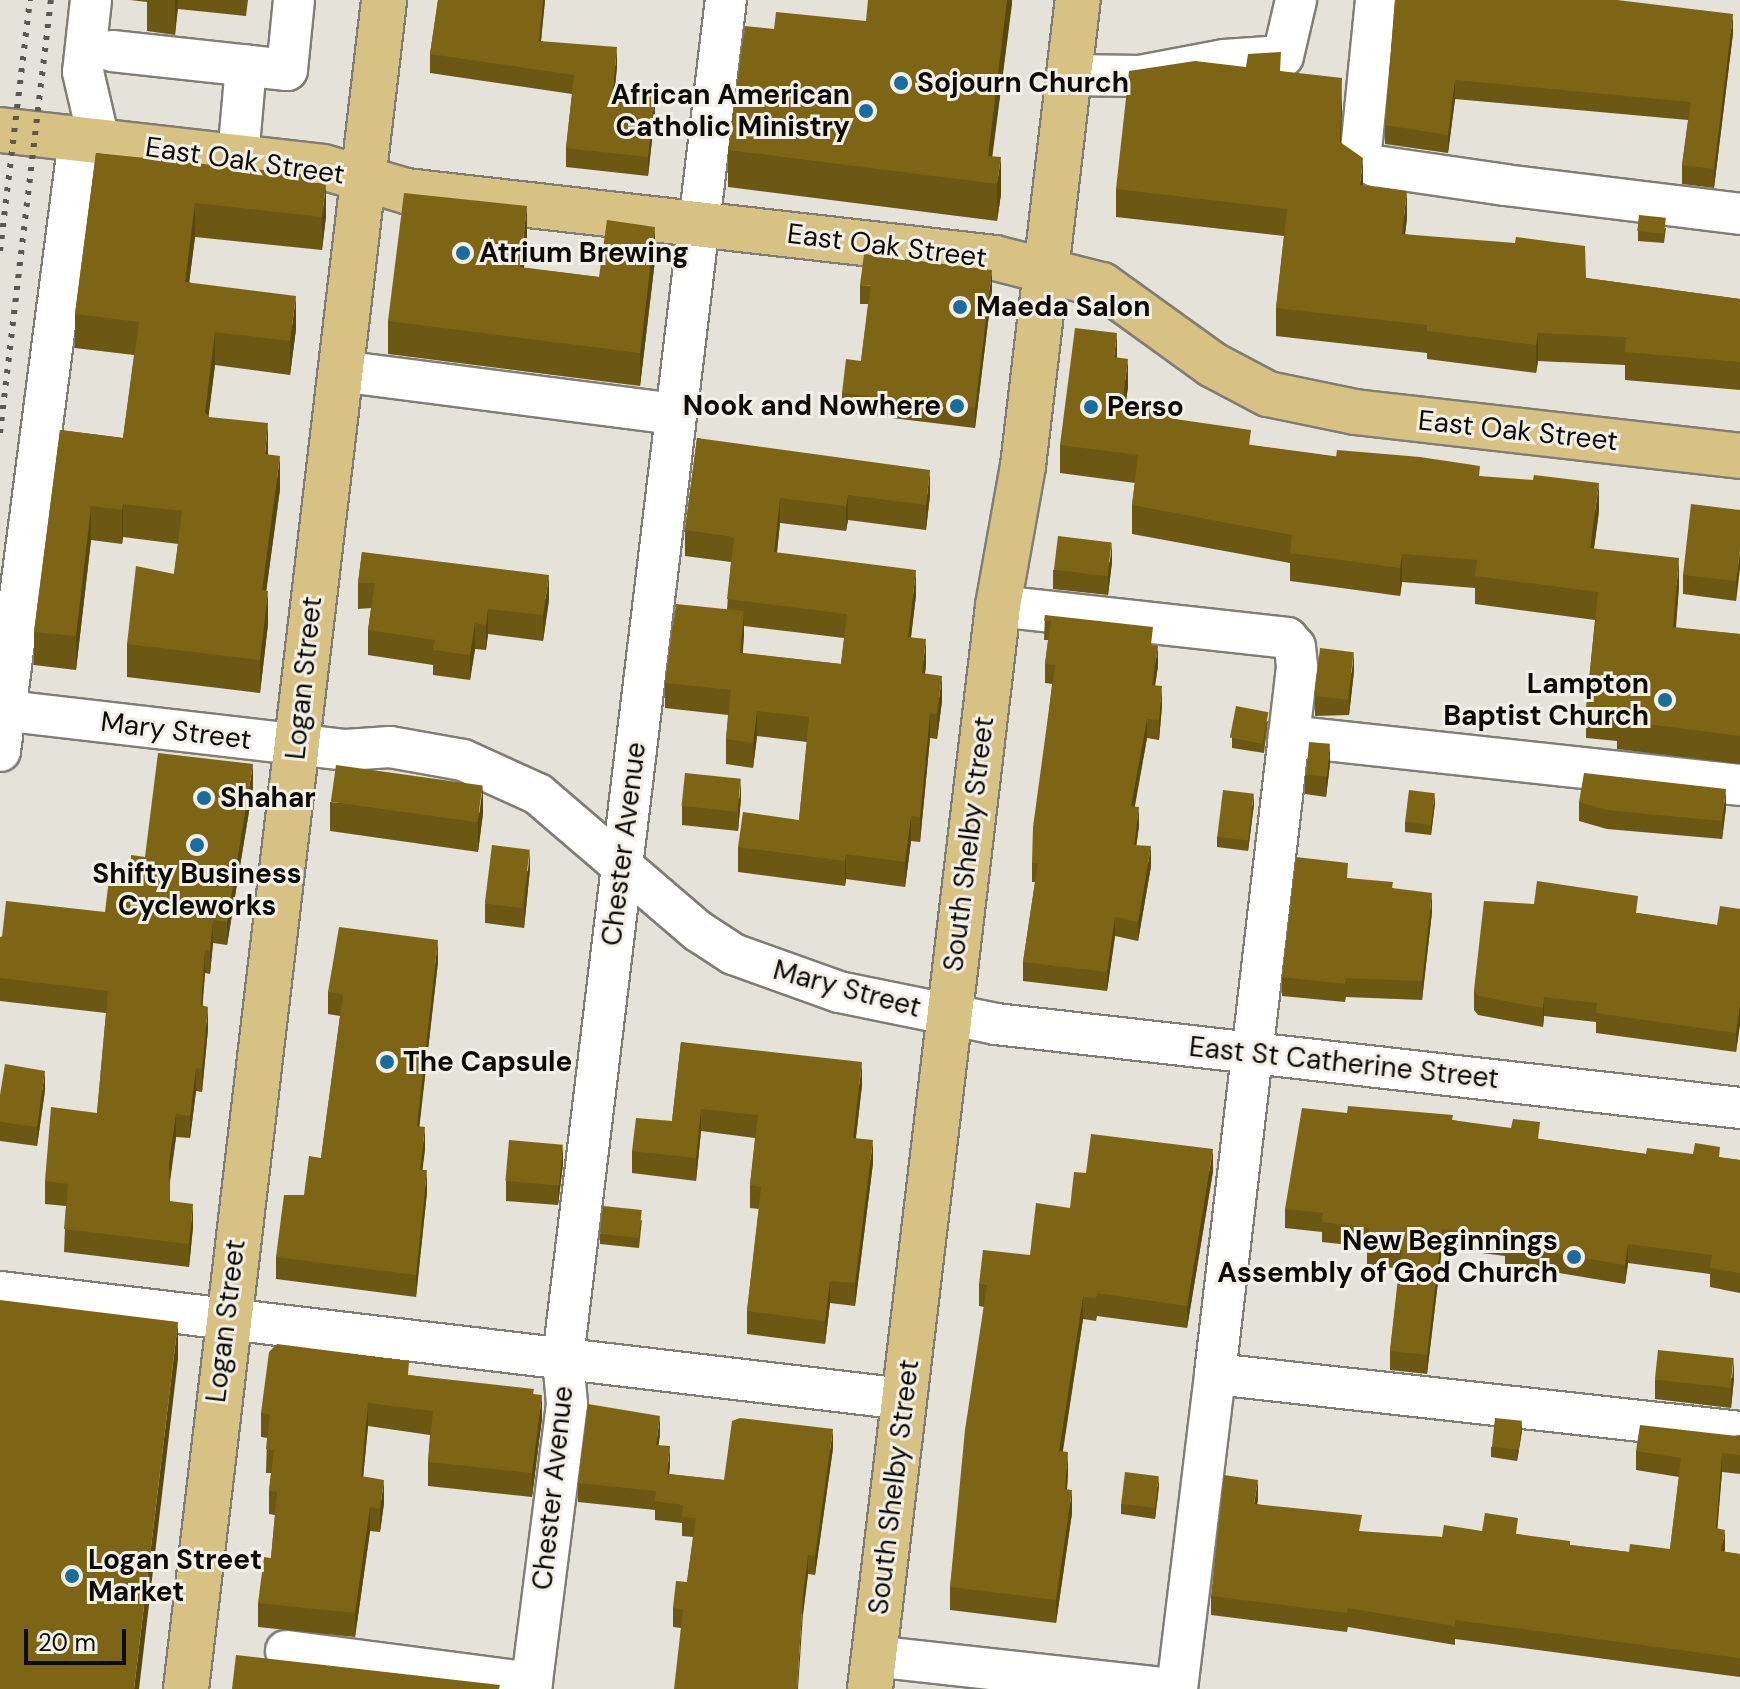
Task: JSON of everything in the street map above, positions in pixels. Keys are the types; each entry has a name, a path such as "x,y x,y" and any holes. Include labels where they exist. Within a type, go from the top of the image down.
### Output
{"main road":[{"name":"Logan Street","path":"186,1689 227,1318 384,0"},
{"name":"South Shelby Street","path":"872,1672 998,606 1023,466 1078,0"},
{"name":"East Oak Street","path":"0,130 323,167 406,191 995,258 1102,285 1213,365 1268,394 1355,412 1740,456"}],"street":[{"path":"0,751 2,711 89,140 83,72 91,0"},
{"path":"112,51 287,70 294,0"},
{"name":"Chester Avenue","path":"532,1686 567,1404 563,1358 726,0"},
{"path":"1070,75 1140,76 1224,60 1283,56 1296,0"},
{"path":"1376,0 1360,159 1375,166 1505,185 1740,214"},
{"path":"238,157 246,65"},
{"path":"339,371 675,414"},
{"path":"872,1672 1174,1689 1253,1053 1297,667 1295,647 1287,638 998,606"},
{"name":"Mary Street","path":"2,711 346,750 390,747 463,760 538,794 698,931 733,954 792,979 948,1015"},
{"path":"1289,736 1740,785"},
{"name":"East St Catherine Street","path":"948,1015 1740,1108"},
{"path":"0,1292 904,1399"},
{"path":"1215,1374 1740,1432"},
{"path":"286,1651 532,1686"}],"building":[{"path":"438,0 543,0 539,41 617,47 613,89 655,94 648,157 566,148 574,75 430,54"},
{"name":"African American Catholic Ministry","path":"868,0 1007,0 988,156 1001,157 997,184 728,150 745,26 774,29 776,12 866,21"},
{"path":"1395,0 1617,0 1733,14 1714,169 1682,165 1691,102 1455,80 1448,135 1385,125"},
{"path":"1281,52 1280,71 1342,78 1340,142 1363,158 1360,185 1407,191 1402,234 1515,243 1516,237 1585,246 1586,278 1740,299 1740,362 1625,352 1626,337 1538,333 1536,345 1427,331 1427,325 1276,308 1287,209 1116,189 1129,71 1195,61 1246,67 1248,54"},
{"path":"96,153 311,175 311,183 326,183 322,217 195,203 185,282 296,296 290,341 215,332 205,412 209,417 268,423 265,454 280,456 262,590 268,591 260,660 127,644 136,566 174,574 182,511 123,504 122,510 91,506 76,636 34,632 60,430 123,438 139,322 75,314"},
{"path":"404,193 527,206 520,267 599,277 607,220 655,227 640,353 388,321"},
{"path":"1639,215 1666,218 1664,234 1637,231"},
{"path":"864,254 992,270 975,408 842,393 846,359 861,361 871,285 860,285"},
{"path":"1075,328 1117,333 1114,357 1128,359 1122,405 1176,411 1175,419 1251,430 1249,445 1336,457 1337,450 1420,457 1480,466 1479,476 1533,480 1534,475 1599,483 1590,548 1679,558 1673,627 1740,634 1740,736 1617,720 1618,713 1586,710 1598,592 1475,576 1477,560 1402,554 1400,568 1290,553 1292,535 1132,505 1138,455 1060,445"},
{"path":"697,438 930,470 926,505 848,495 846,506 780,498 774,552 916,570 908,637 926,639 922,673 942,676 937,714 930,713 920,817 911,816 905,862 846,854 845,861 738,847 743,812 799,820 809,717 757,711 753,743 726,739 731,690 665,683 676,604 744,611 740,653 841,664 847,614 727,599 734,537 685,530"},
{"path":"1691,504 1740,510 1736,581 1683,575"},
{"path":"1058,536 1112,543 1107,576 1054,570"},
{"path":"362,552 549,575 543,615 488,609 486,625 475,623 470,655 433,650 435,640 368,630 375,583 358,583"},
{"path":"1045,615 1153,627 1151,645 1158,646 1152,685 1162,686 1159,720 1147,719 1131,806 1139,807 1134,845 1151,846 1138,922 1115,917 1107,972 1023,962 1038,863 1032,863 1033,827 1055,665 1045,664 1051,621 1044,621"},
{"path":"1320,648 1354,652 1348,700 1314,696"},
{"path":"1236,706 1268,712 1262,744 1230,737"},
{"path":"1309,742 1330,744 1327,777 1306,775"},
{"path":"158,753 253,764 227,922 213,920 210,951 205,950 201,1005 208,1007 202,1069 196,1068 190,1116 176,1114 169,1162 170,1201 193,1204 189,1244 64,1229 68,1184 45,1181 51,1107 97,1113 108,991 0,978 0,937 6,901 105,912 109,879 131,881 131,855 145,857"},
{"path":"336,765 483,786 477,822 331,802"},
{"path":"685,773 741,779 737,812 682,806"},
{"path":"1584,773 1726,789 1722,821 1607,810 1579,802"},
{"path":"1223,790 1254,794 1248,840 1217,837"},
{"path":"1409,790 1435,793 1431,825 1405,822"},
{"path":"492,845 530,850 523,908 485,904"},
{"path":"1296,857 1348,863 1347,878 1393,882 1392,888 1432,893 1422,981 1346,978 1345,984 1282,977"},
{"path":"1537,881 1638,896 1636,913 1717,925 1720,906 1740,909 1740,1005 1736,1033 1596,1013 1597,1003 1544,997 1543,1008 1478,996 1474,990 1484,901 1534,904"},
{"path":"339,927 438,940 417,1126 425,1127 420,1170 427,1170 416,1275 276,1257 284,1195 304,1195 309,1156 321,1158 343,994 328,992"},
{"path":"681,1042 862,1062 853,1138 873,1140 855,1283 830,1281 825,1321 747,1311 761,1187 750,1185 758,1115 701,1109 696,1158 632,1151 636,1118 672,1121"},
{"path":"5,1064 45,1071 37,1127 0,1122"},
{"path":"1348,1106 1453,1115 1452,1120 1511,1128 1513,1119 1540,1122 1538,1139 1646,1154 1647,1148 1693,1154 1695,1143 1720,1147 1719,1157 1740,1160 1740,1273 1710,1268 1712,1255 1628,1244 1625,1265 1505,1245 1506,1237 1442,1229 1427,1355 1390,1351 1402,1250 1367,1245 1369,1228 1322,1222 1323,1213 1285,1209 1302,1108 1347,1113"},
{"path":"1091,1134 1213,1149 1187,1306 1097,1293 1096,1298 1083,1297 1059,1451 1068,1452 1065,1489 1072,1490 1056,1600 950,1587 965,1430 987,1285 979,1284 983,1250 1030,1255 1036,1203 1070,1208 1074,1172 1086,1173"},
{"path":"509,1140 563,1145 559,1186 505,1181"},
{"path":"603,1206 642,1210 639,1238 600,1234"},
{"path":"0,1300 178,1322 134,1689 0,1689"},
{"path":"277,1344 409,1361 408,1375 534,1389 533,1394 542,1395 532,1473 428,1462 433,1411 368,1403 361,1476 384,1480 380,1509 370,1507 355,1613 258,1603 264,1557 271,1558 277,1492 269,1491 274,1450 266,1449 270,1415 261,1413 269,1352"},
{"path":"1658,1350 1734,1358 1730,1388 1655,1380"},
{"path":"588,1404 660,1416 656,1445 670,1446 667,1474 724,1480 732,1421 740,1418 833,1429 815,1556 808,1555 797,1689 674,1689 683,1609 673,1608 676,1581 687,1582 696,1518 682,1517 683,1505 655,1501 656,1491 578,1483"},
{"path":"1495,1418 1522,1421 1519,1450 1492,1447"},
{"path":"1640,1425 1740,1435 1740,1455 1722,1453 1716,1528 1725,1530 1721,1551 1740,1554 1740,1658 1455,1620 1455,1626 1348,1608 1347,1613 1211,1596 1224,1475 1258,1480 1254,1504 1362,1515 1359,1531 1442,1537 1444,1525 1482,1531 1485,1513 1518,1518 1516,1534 1570,1541 1570,1545 1629,1552 1630,1544 1670,1549 1681,1458 1636,1451"},
{"path":"1125,1472 1159,1476 1155,1508 1121,1504"},
{"path":"236,1655 500,1685 499,1689 232,1689"}],"railway":[{"path":"0,251 30,0"},
{"path":"0,433 51,0"}],"place":[{"name":"Sojourn Church","path":"901,83"},
{"name":"African American Catholic Ministry","path":"866,111"},
{"name":"Atrium Brewing","path":"463,253"},
{"name":"Maeda Salon","path":"960,307"},
{"name":"Nook and Nowhere","path":"957,406"},
{"name":"Perso","path":"1091,407"},
{"name":"Lampton Baptist Church","path":"1665,700"},
{"name":"Shahar","path":"204,798"},
{"name":"Shifty Business Cycleworks","path":"197,845"},
{"name":"The Capsule","path":"387,1062"},
{"name":"New Beginnings Assembly of God Church","path":"1574,1257"},
{"name":"Logan Street Market","path":"72,1576"}]}
